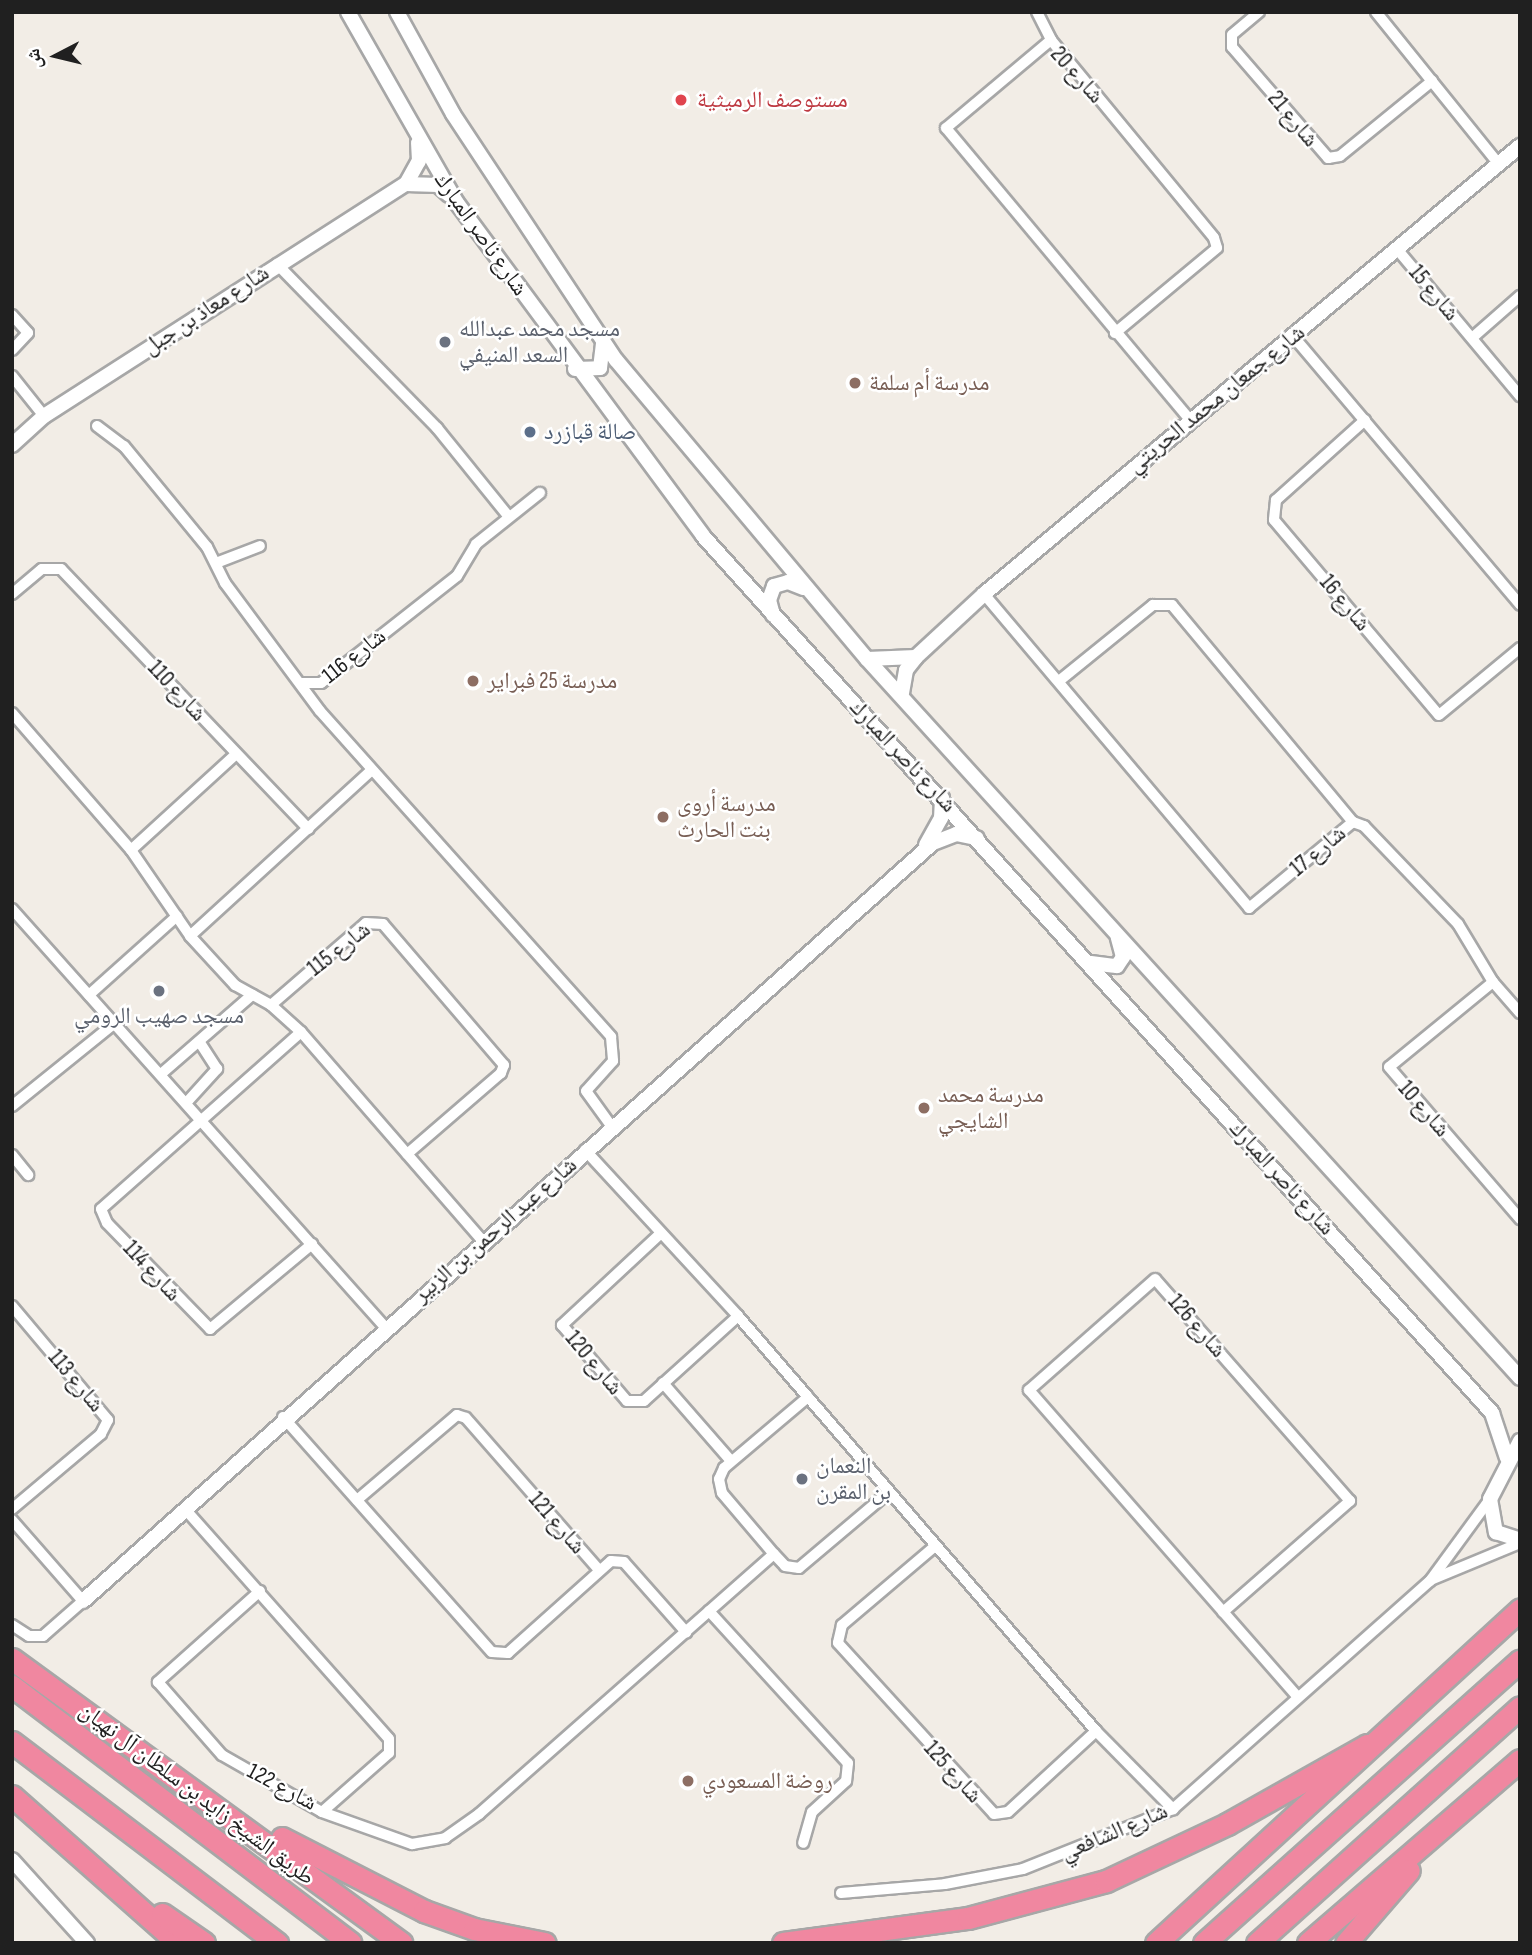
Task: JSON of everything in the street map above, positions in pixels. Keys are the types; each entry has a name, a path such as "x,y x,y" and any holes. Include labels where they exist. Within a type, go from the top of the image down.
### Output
{"highway":[{"path":"1156,1943 1367,1745 1520,1609"},
{"path":"12,1659 222,1808 402,1943"},
{"path":"1204,1943 1520,1660"},
{"name":"طريق الشيخ زايد بن سلطان آل نهيان","path":"12,1686 183,1820 317,1915 351,1943"},
{"path":"1256,1943 1520,1707"},
{"path":"12,1742 276,1943"},
{"path":"783,1943 968,1918 1106,1881 1216,1829 1367,1745"},
{"path":"1308,1943 1520,1760"},
{"path":"12,1796 103,1872 178,1943"},
{"path":"222,1808 424,1911 474,1929 545,1943"},
{"path":"1346,1943 1457,1814"},
{"path":"103,1872 204,1943"},
{"path":"317,1915 363,1943"}],"street":[{"name":"شارع ناصر المبارك","path":"348,12 418,141 457,203 575,369 703,536 1090,962 1492,1413 1507,1458"},
{"name":"شارع ناصر المبارك","path":"397,12 453,114 616,360 867,659 902,693 1118,936 1520,1378"},
{"path":"1037,12 1051,40"},
{"name":"شارع 21","path":"1259,12 1232,35 1232,47 1328,158 1339,156 1432,81"},
{"path":"1376,12 1498,163"},
{"name":"شارع 20","path":"1115,333 1217,248 1214,238 1051,40 946,128 1115,333 1190,420"},
{"path":"418,141 419,161 406,184 438,185 457,203"},
{"name":"شارع جمعان محمد الحريتي","path":"902,693 906,670 916,657 984,594 1520,146"},
{"name":"شارع معاذ بن جبل","path":"12,445 44,416 277,264 406,184"},
{"name":"شارع 15","path":"1397,249 1520,397"},
{"path":"277,264 446,440 509,517"},
{"name":"شارع 15","path":"1472,338 1520,296"},
{"path":"12,315 28,333 12,350"},
{"path":"1293,336 1520,606"},
{"path":"575,369 600,368 603,337"},
{"path":"12,376 44,416"},
{"name":"شارع 16","path":"1365,420 1276,500 1274,520 1439,715 1520,648"},
{"name":"شارع 116","path":"97,426 124,446 216,564 228,588 300,683 321,683 457,576 474,547 540,494"},
{"path":"216,564 260,546"},
{"name":"شارع 110","path":"12,594 42,569 59,567 236,754"},
{"path":"773,615 770,594 778,584 794,583 811,593"},
{"name":"شارع 17","path":"984,594 1249,908 1353,822 1172,605 1153,605 1059,681"},
{"path":"867,659 916,657"},
{"path":"300,683 371,771 611,1037 613,1061 586,1091 612,1127"},
{"path":"12,713 131,850 190,936 252,995 271,1004 301,1032 483,1241"},
{"path":"131,850 236,754 309,829"},
{"path":"190,936 371,771"},
{"name":"شارع عبد الرحمن بن الزبير","path":"911,862 933,837 942,798"},
{"path":"1353,822 1364,826 1458,924 1493,982 1520,1013"},
{"name":"شارع عبد الرحمن بن الزبير","path":"83,1601 283,1417 911,862 948,836 978,838"},
{"path":"12,909 203,1119 385,1327"},
{"path":"89,995 177,916"},
{"name":"شارع 115","path":"271,1004 366,923 383,924 504,1065 501,1073 407,1154"},
{"path":"1090,962 1117,966 1123,957 1118,936"},
{"name":"شارع 10","path":"1493,982 1389,1067 1520,1219"},
{"path":"161,1074 252,995"},
{"path":"12,1106 116,1023"},
{"name":"شارع 114","path":"301,1032 107,1199 101,1209 107,1223 210,1329 312,1244"},
{"path":"187,1102 217,1069 199,1041"},
{"path":"585,1150 738,1316 934,1547 1096,1731 1172,1809"},
{"path":"12,1155 28,1175"},
{"name":"شارع 120","path":"660,1234 562,1325 627,1401 644,1401 738,1316"},
{"name":"شارع 126","path":"1223,1612 1350,1500 1155,1279 1029,1390 1223,1612 1297,1696"},
{"name":"شارع 113","path":"12,1306 107,1420 101,1434 12,1509"},
{"path":"663,1383 731,1461"},
{"path":"808,1397 731,1461 719,1479 722,1493 774,1554 785,1566 799,1568 889,1492"},
{"name":"شارع 121","path":"283,1417 357,1500 499,1656 599,1570 466,1418 457,1415 357,1500"},
{"path":"1520,1441 1507,1458 1490,1499 1496,1532 1520,1542"},
{"name":"شارع الشافعي","path":"841,1893 945,1884 1023,1869 1172,1809 1430,1581 1490,1499"},
{"name":"شارع 122","path":"185,1509 260,1591 391,1747 322,1812 222,1755 158,1682 260,1591"},
{"path":"12,1520 83,1601 43,1636 29,1636 12,1625"},
{"name":"شارع الشافعي","path":"1430,1581 1520,1542"},
{"name":"شارع 125","path":"934,1547 842,1625 838,1643 994,1814 1008,1812 1096,1731"},
{"path":"322,1812 412,1844 445,1838 479,1814 774,1554"},
{"path":"599,1570 611,1561 624,1562 686,1632"},
{"path":"709,1611 848,1763 846,1781 812,1812 803,1843"},
{"path":"12,1860 87,1943"}],"place":[{"name":"مستوصف الرميثية","path":"681,100"},
{"name":"مسجد محمد عبدالله السعد المنيفي","path":"445,342"},
{"name":"مدرسة أم سلمة","path":"855,383"},
{"name":"صالة قبازرد","path":"530,432"},
{"name":"مدرسة 25 فبراير","path":"473,681"},
{"name":"مدرسة أروى بنت الحارث","path":"663,817"},
{"name":"مسجد صهيب الرومي","path":"159,991"},
{"name":"مدرسة محمد الشايجي","path":"924,1108"},
{"name":"النعمان بن المقرن","path":"802,1479"},
{"name":"روضة المسعودي","path":"688,1781"}]}
